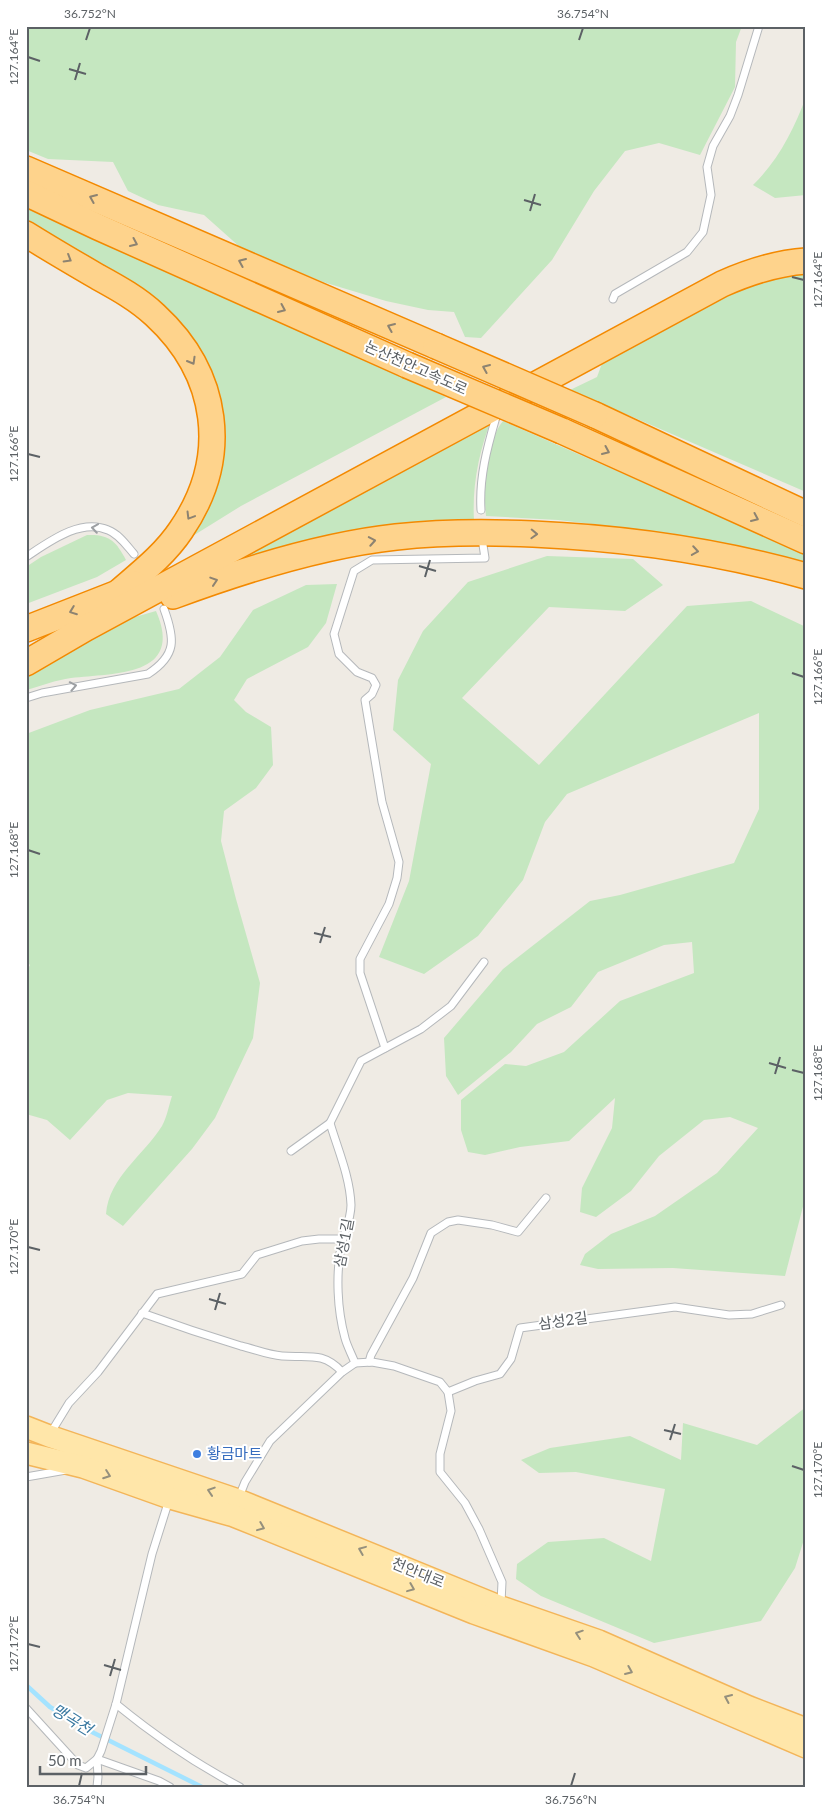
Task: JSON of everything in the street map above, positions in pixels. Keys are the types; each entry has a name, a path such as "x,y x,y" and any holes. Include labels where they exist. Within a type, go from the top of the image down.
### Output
{"highway":[{"name":"논산천안고속도로","path":"26,169 595,414 806,514"},
{"name":"논산천안고속도로","path":"26,193 407,365 562,431 806,540"},
{"path":"26,234 131,296 154,314 176,336 194,363 207,397 212,434 210,464 193,510 180,531 165,549 118,593"},
{"path":"26,629 118,593 698,280 759,254 806,246"},
{"path":"26,664 86,628 722,284 748,272 806,261"},
{"path":"686,458 723,473 806,500"},
{"path":"86,628 211,582 256,568 350,545 394,537 428,534 480,532 601,538 720,555 765,564 806,576"}],"main road":[{"name":"천안대로","path":"35,1429 172,1488"},
{"name":"천안대로","path":"26,1453 172,1488 236,1508 501,1607 599,1641 749,1707 806,1729"},
{"name":"천안대로","path":"236,1508 474,1613 594,1656 806,1747"}],"lane":[{"path":"614,299 616,294 688,252 703,232 711,195 707,168 713,146 730,116 738,95 759,26"},
{"path":"531,400 557,386"},
{"path":"481,510 480,492 486,453 496,417 522,404"},
{"path":"26,557 59,536 87,526 109,530 122,540 134,554"},
{"path":"385,1048 360,973 360,959 389,904 397,878 399,862 382,802 365,700 372,694 376,685 372,678 357,672 339,654 334,634 354,570 372,560 485,558 484,545"},
{"path":"26,698 84,684 127,679 148,674 155,670 161,666 169,653 172,641 172,628 164,609"},
{"path":"291,1151 330,1124 361,1061 421,1029 451,1006 484,962"},
{"name":"삼성1길","path":"330,1124 349,1182 351,1206 349,1224 338,1270 340,1312 345,1339 355,1363"},
{"path":"369,1362 371,1355 414,1278 431,1232 448,1222 458,1220 492,1225 518,1232 546,1198"},
{"path":"35,1429 69,1403 98,1372 157,1294 242,1274 248,1269 257,1255 302,1241 344,1239"},
{"name":"삼성2길","path":"448,1392 475,1381 500,1374 511,1359 520,1328 675,1307 729,1315 752,1314 781,1305"},
{"path":"142,1313 193,1332 266,1353 280,1356 322,1357 334,1363 342,1372"},
{"path":"236,1508 245,1482 270,1441 342,1372 355,1363 369,1362 394,1366 440,1382 448,1392 452,1411 440,1454 440,1472 465,1503 479,1529 502,1582 501,1607"},
{"path":"26,1477 83,1467"},
{"path":"26,1708 78,1765 86,1768 97,1759 116,1704 152,1554 172,1488"},
{"path":"116,1704 144,1727 207,1770 240,1787"},
{"path":"96,1787 98,1777 97,1759"},
{"path":"97,1759 160,1781 170,1787"}],"green space":[{"path":"26,26 742,26 736,42 735,87 700,155 659,143 625,151 594,191 552,260 481,338 465,337 454,312 428,310 386,301 323,282 241,248 204,215 158,205 128,191 113,162 48,159 26,150"},
{"path":"806,97 806,195 775,198 753,185 778,155"},
{"path":"26,208 446,397 241,506 175,547 205,507 203,365 26,228"},
{"path":"806,268 806,492 570,390 597,377 608,347 722,291"},
{"path":"492,418 477,468 474,494 474,521 378,528 250,556 193,574"},
{"path":"503,421 806,554 806,566 675,534 558,520 486,516 485,480 489,454 492,441"},
{"path":"87,535 106,537 111,540 119,548 126,560 97,577 26,604 26,567 41,557"},
{"path":"547,556 633,559 663,585 625,611 549,607 462,698 539,765 687,606 751,601 806,627 806,1195 785,1276 673,1268 598,1269 580,1265 585,1254 611,1234 655,1216 717,1173 758,1128 730,1117 704,1120 659,1156 631,1191 596,1217 580,1212 582,1188 612,1128 615,1098 569,1141 520,1147 485,1155 468,1152 461,1130 461,1100 505,1064 526,1066 564,1052 620,1001 694,973 692,942 664,945 598,972 571,1007 537,1024 511,1052 458,1095 446,1076 444,1038 503,969 590,901 620,895 734,863 759,809 759,713 567,794 545,822 523,880 478,936 424,974 379,957 409,881 431,764 393,730 398,680 423,631 468,582"},
{"path":"337,584 326,623 308,647 247,679 234,700 246,712 271,727 273,765 256,788 224,811 221,841 260,983 253,1038 215,1118 192,1149 123,1226 106,1214 113,1189 128,1167 155,1137 162,1126 172,1096 128,1093 107,1100 70,1140 47,1120 26,1114 26,973 30,965 26,961 26,734 90,710 179,689 220,657 253,610 306,585"},
{"path":"156,611 162,633 161,649 153,660 124,672 65,679 26,690 26,671 128,619"},
{"path":"806,1407 806,1533 795,1568 761,1621 654,1643 541,1596 516,1579 517,1564 548,1542 604,1538 651,1561 665,1489 576,1472 539,1473 521,1460 550,1448 630,1436 681,1460 683,1423 757,1445"}],"waterway":[{"name":"맹곡천","path":"26,1685 50,1707 94,1733 202,1787"}],"place":[{"name":"황금마트","path":"197,1454"}]}
